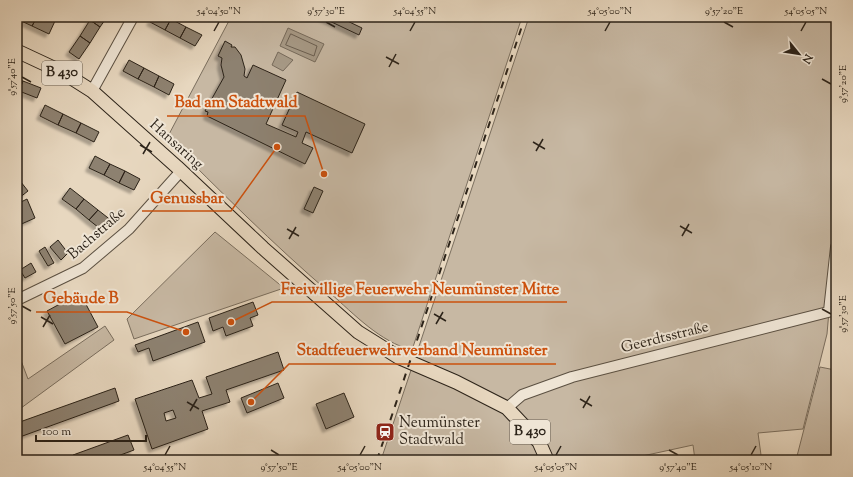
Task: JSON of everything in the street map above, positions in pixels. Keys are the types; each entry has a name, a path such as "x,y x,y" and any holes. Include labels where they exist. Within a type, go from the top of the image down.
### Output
{"main road":[{"name":"Hansaring","path":"17,51 62,72 92,91 182,171 262,248 358,332 398,357 476,391 507,408"},
{"name":"B 430","path":"507,408 539,442 547,460"}],"street":[{"path":"92,91 133,17"},
{"name":"Bachstraße","path":"17,300 83,268 129,229 182,171"},
{"path":"833,310 836,247"},
{"name":"Geerdtsstraße","path":"507,408 522,395 572,377 833,310"}],"shaded area":[{"path":"231,17 522,17 412,350 389,341 358,318 267,236 167,138"},
{"path":"529,17 836,17 836,310 829,311 827,334 803,429 758,433 761,455 734,460 695,460 693,445 624,460 381,460"},
{"path":"215,232 284,288 134,339 127,319"},
{"path":"105,326 114,340 17,411 17,350 28,379"},
{"path":"820,367 835,370 836,460 796,460"}],"water":[{"path":"288,28 324,44 315,62 280,46"},
{"path":"278,52 293,60 283,71 272,65"}],"building":[{"path":"17,17 37,17 32,26 17,19"},
{"path":"37,17 46,17 55,21 49,34 32,26"},
{"path":"93,17 107,17 100,27 90,20"},
{"path":"153,17 168,17 171,19 165,30 150,22"},
{"path":"321,17 339,17 362,28 359,35"},
{"path":"171,19 186,27 180,38 165,30"},
{"path":"90,20 100,27 90,43 80,36"},
{"path":"186,27 202,35 195,46 180,38"},
{"path":"80,36 90,43 79,59 69,52"},
{"path":"225,41 232,45 231,47 235,47 241,55 245,69 244,76 247,78 253,65 286,80 266,124 296,137 298,132 282,125 297,92 365,124 352,153 306,132 302,143 313,148 305,164 207,116 208,112 205,111 224,77 221,65 222,58 218,56"},
{"path":"129,60 144,68 138,79 123,71"},
{"path":"144,68 159,76 154,87 138,79"},
{"path":"159,76 174,84 169,95 154,87"},
{"path":"17,78 23,81 19,91 17,90"},
{"path":"23,81 41,88 37,98 19,91"},
{"path":"45,105 63,114 58,125 40,116"},
{"path":"63,114 81,123 76,133 58,125"},
{"path":"81,123 99,132 94,142 76,133"},
{"path":"95,156 110,164 104,175 89,168"},
{"path":"110,164 125,171 119,183 104,175"},
{"path":"125,171 140,179 134,190 119,183"},
{"path":"17,177 28,191 19,198 17,195"},
{"path":"314,187 323,191 313,213 304,209"},
{"path":"70,188 84,199 76,209 62,199"},
{"path":"27,199 35,218 17,226 17,204"},
{"path":"84,199 98,210 89,220 76,209"},
{"path":"98,210 112,221 103,231 89,220"},
{"path":"58,240 68,253 61,260 50,247"},
{"path":"45,247 54,263 48,266 39,251"},
{"path":"31,263 36,272 25,278 20,270"},
{"path":"80,293 98,327 65,344 47,311"},
{"path":"253,302 258,315 250,318 253,326 226,336 223,327 213,331 209,318"},
{"path":"198,322 205,342 153,361 149,348 138,352 135,345"},
{"path":"278,352 284,370 226,390 230,402 202,411 208,429 152,449 135,399 192,380 199,398 212,394 206,377","holes":["173,410 176,418 166,421 164,413"]},
{"path":"278,383 284,398 247,413 241,398"},
{"path":"115,388 119,401 17,438 17,423"},
{"path":"344,393 354,417 326,429 316,404"},
{"path":"128,435 134,450 107,460 74,460 73,455"}],"railway":[{"path":"377,460 525,17"}],"place":[{"name":"Genussbar","path":"277,147"},
{"name":"Bad am Stadtwald","path":"324,174"},
{"name":"Freiwillige Feuerwehr Neumünster Mitte","path":"231,322"},
{"name":"Gebäude B","path":"186,332"},
{"name":"Stadtfeuerwehrverband Neumünster","path":"251,402"},
{"name":"Neumünster Stadtwald","path":"385,432"}]}
